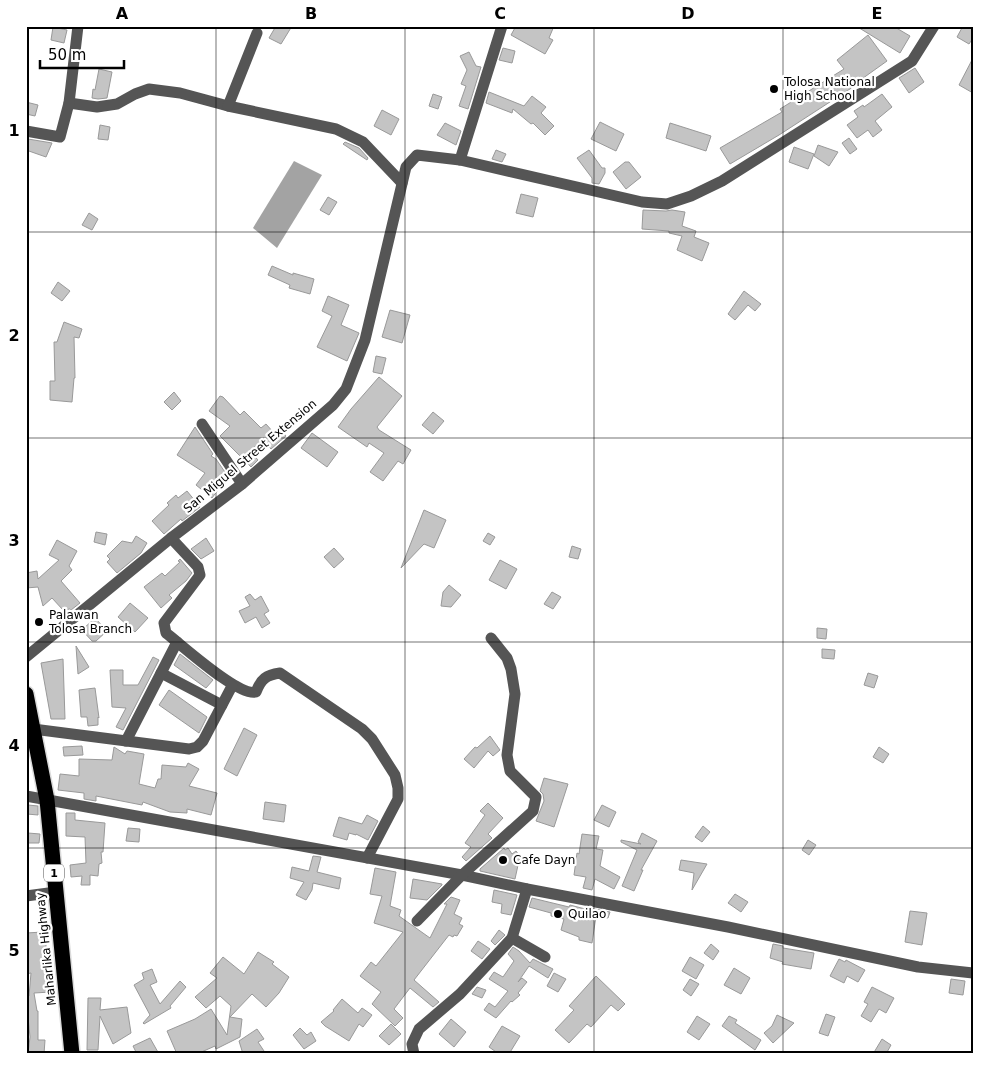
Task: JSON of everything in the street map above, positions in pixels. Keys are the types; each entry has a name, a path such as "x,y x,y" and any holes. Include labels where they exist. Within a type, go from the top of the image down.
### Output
{"highway":[{"name":"Maharlika Highway","path":"26,694 47,800 72,1054"}],"street":[{"path":"26,131 60,137 69,103 78,26"},
{"path":"502,26 460,160 642,202 666,204 691,196 722,181 912,61 934,26"},
{"path":"228,106 257,33"},
{"path":"69,103 97,107 117,104 134,94 149,89 180,93 228,106 336,130 363,142 402,182"},
{"name":"San Miguel Street Extension","path":"26,657 171,538 242,484 333,405 346,388 365,340 406,167 417,155 460,160"},
{"path":"202,424 242,484"},
{"path":"171,538 198,567 200,575 164,623 166,633 232,686 250,694 256,692 260,682 268,675 280,673 341,714 372,738 394,775 398,788 398,799 367,858"},
{"path":"417,921 462,875 532,810 536,797 510,771 507,754 515,694 511,669 507,658 491,638"},
{"path":"126,741 177,642"},
{"path":"162,673 222,705"},
{"path":"33,729 189,749 203,741 232,686"},
{"path":"26,796 462,875 728,927 918,967 973,974"},
{"path":"414,1054 412,1044 419,1029 460,994 512,938 527,889"},
{"path":"26,896 56,892"},
{"path":"512,938 545,957"}],"shaded area":[{"path":"294,161 322,175 277,248 253,228"}],"building":[{"path":"276,26 292,26 281,44 269,38"},
{"path":"516,26 554,26 549,38 553,40 545,54 511,35"},
{"path":"856,26 893,26 910,36 900,53"},
{"path":"963,26 973,26 973,38 969,44 957,37"},
{"path":"53,27 67,30 64,43 51,40"},
{"path":"868,35 887,61 853,87 730,164 720,148 782,112 780,109 844,69 837,60"},
{"path":"503,48 515,51 512,63 499,60"},
{"path":"469,52 476,66 481,67 468,109 459,106 466,86 461,84 467,70 460,56"},
{"path":"973,58 973,93 959,85"},
{"path":"915,68 924,82 909,93 899,78"},
{"path":"99,69 112,72 107,98 92,98"},
{"path":"489,92 524,106 532,96 546,107 541,113 554,126 545,135 533,123 531,124 513,109 512,113 486,103"},
{"path":"433,94 442,97 438,109 429,106"},
{"path":"882,94 892,107 875,121 882,130 873,137 868,130 857,138 847,125 858,117 854,111 863,105 864,107"},
{"path":"26,102 38,105 35,116 26,114"},
{"path":"382,110 399,119 391,135 374,126"},
{"path":"600,122 624,134 616,151 591,139"},
{"path":"445,123 461,131 456,145 437,135"},
{"path":"670,123 711,136 706,151 666,138"},
{"path":"100,125 110,127 108,140 98,139"},
{"path":"849,138 857,149 850,154 842,143"},
{"path":"28,139 52,143 46,157 26,150"},
{"path":"345,142 359,148 368,158 367,160 343,144"},
{"path":"818,145 838,152 829,166 814,156"},
{"path":"794,147 814,154 808,169 789,162"},
{"path":"496,150 506,154 502,162 492,159"},
{"path":"589,150 602,168 605,168 605,173 599,184 592,183 592,178 577,158"},
{"path":"625,162 629,162 641,177 626,189 613,172"},
{"path":"521,194 538,198 533,217 516,213"},
{"path":"328,197 337,202 329,215 320,210"},
{"path":"643,210 685,212 682,226 696,231 694,237 709,243 702,261 677,250 682,236 669,233 669,231 642,229"},
{"path":"89,213 98,219 92,230 82,225"},
{"path":"272,266 293,275 293,273 314,279 310,294 289,288 290,285 268,275"},
{"path":"58,282 70,291 62,301 51,293"},
{"path":"744,291 761,304 755,311 748,305 735,320 728,314"},
{"path":"328,296 349,305 341,325 359,333 347,361 317,347 332,316 322,311"},
{"path":"390,310 410,315 402,343 382,337"},
{"path":"64,322 82,329 79,338 74,337 75,378 72,402 50,400 50,381 55,381 54,342 57,342"},
{"path":"376,356 386,358 382,374 373,372"},
{"path":"379,377 402,396 377,427 411,450 403,464 398,461 383,481 370,472 384,453 369,443 367,447 338,427"},
{"path":"174,392 181,401 172,410 164,402"},
{"path":"220,396 240,415 244,411 261,428 266,424 274,433 279,428 286,436 271,449 262,440 250,451 258,460 251,467 220,436 230,426 209,411"},
{"path":"433,412 444,421 433,434 422,425"},
{"path":"195,427 213,454 211,456 216,459 229,478 212,498 196,485 205,473 177,455"},
{"path":"312,433 338,452 327,467 301,448"},
{"path":"187,491 200,507 182,521 181,519 164,534 152,521 169,505 167,503 176,495 178,498"},
{"path":"424,510 446,520 434,548 424,544 401,568"},
{"path":"96,532 107,534 105,545 94,542"},
{"path":"488,533 495,537 490,545 483,541"},
{"path":"136,536 147,543 141,553 117,573 107,562 110,559 107,556 122,541 132,543"},
{"path":"206,538 214,551 201,559 191,549"},
{"path":"57,540 77,551 69,566 72,570 61,581 80,603 71,610 63,610 52,598 43,606 38,587 26,588 26,573 37,571 38,579 59,560 49,555"},
{"path":"572,546 581,549 578,559 569,557"},
{"path":"334,548 344,559 334,568 324,557"},
{"path":"180,559 192,573 186,581 169,595 172,598 161,608 144,587 162,573 165,576 180,562 178,561"},
{"path":"500,560 517,569 506,589 489,580"},
{"path":"449,585 461,595 451,607 441,606 443,592"},
{"path":"552,592 561,597 553,609 544,604"},
{"path":"250,594 255,600 261,596 269,611 264,614 270,623 262,628 256,617 245,623 239,611 250,606 245,597"},
{"path":"130,603 148,618 135,632 118,617"},
{"path":"95,618 107,631 96,641 92,641 82,630"},
{"path":"817,628 827,629 826,639 817,638"},
{"path":"76,646 89,667 78,674"},
{"path":"822,649 835,650 834,659 822,658"},
{"path":"180,654 213,680 206,688 174,665"},
{"path":"153,657 159,660 123,730 116,727 126,708 112,707 110,670 123,670 123,685 138,685"},
{"path":"63,659 65,719 51,719 41,663"},
{"path":"868,673 878,676 874,688 864,685"},
{"path":"95,688 99,718 98,725 88,726 87,717 81,717 79,690"},
{"path":"169,690 207,717 199,733 159,705"},
{"path":"244,728 257,735 237,776 224,769"},
{"path":"490,736 500,750 493,756 488,751 474,768 464,759 475,747 477,748"},
{"path":"82,746 83,755 64,756 63,747"},
{"path":"114,747 125,754 127,751 144,754 139,784 155,788 158,779 161,779 162,765 186,767 188,763 199,769 189,786 217,793 211,815 187,809 187,813 170,812 143,802 142,805 96,796 96,801 84,799 84,793 58,790 60,774 79,776 79,759 112,760"},
{"path":"879,747 889,754 883,763 873,757"},
{"path":"544,778 568,784 554,827 536,821 544,801 543,794 540,791"},
{"path":"265,802 286,805 284,822 263,819"},
{"path":"488,803 503,818 488,834 492,838 466,861 462,857 471,847 465,843 485,815 480,811"},
{"path":"28,805 38,806 38,815 27,814"},
{"path":"602,805 616,812 609,827 594,820"},
{"path":"66,813 75,813 75,820 105,823 103,852 101,852 102,863 99,864 98,876 90,875 90,885 81,885 82,876 71,877 70,865 86,863 85,837 66,836"},
{"path":"367,815 378,821 368,840 349,833 347,840 333,836 339,817 362,824"},
{"path":"703,826 710,832 702,842 695,837"},
{"path":"128,828 140,829 139,842 126,841"},
{"path":"28,833 40,834 39,843 28,843"},
{"path":"642,833 657,841 641,870 643,870 634,891 622,886 637,850 621,842 621,840 641,844 638,842"},
{"path":"582,834 599,836 596,849 603,850 600,866 620,877 614,889 595,879 592,890 583,888 586,877 574,875"},
{"path":"808,840 816,845 809,855 802,850"},
{"name":"Cafe Dayn","path":"504,848 505,850 508,848 512,854 516,851 520,856 515,879 480,871 480,869"},
{"path":"313,856 321,857 317,872 341,878 339,889 313,883 312,890 306,900 296,895 304,882 290,878 292,867 309,871"},
{"path":"681,860 707,864 692,890 694,873 679,870"},
{"path":"375,868 396,872 390,906 401,910 399,916 430,938 447,904 444,904 451,897 460,900 454,914 462,918 459,924 463,926 457,936 449,935 414,980 439,1002 433,1007 410,988 394,1009 403,1018 395,1026 372,1004 381,992 360,976 371,962 376,966 403,932 374,923 382,896 370,894"},
{"path":"413,879 442,885 427,900 410,898"},
{"path":"494,890 517,895 511,915 501,913 502,904 492,902"},
{"path":"735,894 748,902 741,912 728,903"},
{"path":"532,898 569,907 570,905 589,910 590,908 610,912 608,918 596,916 592,943 579,940 579,937 561,930 564,919 529,907"},
{"path":"910,911 927,913 922,945 905,942"},
{"path":"499,930 505,935 495,945 491,941"},
{"path":"43,932 43,942 46,942 48,975 51,975 51,992 34,993 38,1011 38,1040 45,1040 44,1054 28,1054 30,1037 26,997 29,996 31,973 26,974 26,933"},
{"path":"478,941 490,949 482,959 471,951"},
{"path":"711,944 719,951 713,960 704,953"},
{"path":"773,944 783,946 783,948 814,953 811,969 782,964 783,962 770,958"},
{"path":"513,947 530,963 533,959 553,969 548,978 529,966 518,982 522,978 527,982 518,993 520,995 511,1001 496,1018 484,1010 489,1003 495,1007 508,991 489,979 494,972 503,977 514,961 508,954"},
{"path":"258,952 274,962 272,964 289,977 279,993 266,1007 252,994 230,1017 242,1019 240,1037 216,1049 215,1046 197,1054 177,1054 167,1031 195,1019 211,1009 227,1035 231,1006 220,996 206,1008 195,997 217,978 210,973 223,957 244,974"},
{"path":"690,957 704,965 696,979 682,971"},
{"path":"839,959 845,962 846,960 865,970 858,982 847,976 844,983 830,976"},
{"path":"734,968 750,978 741,994 724,985"},
{"path":"152,969 157,982 150,985 160,1004 180,981 186,987 170,1006 171,1008 144,1024 150,1015 134,985 144,979 142,973"},
{"path":"554,973 566,979 558,992 547,986"},
{"path":"596,976 625,1004 618,1011 611,1005 591,1027 587,1024 569,1043 555,1030 574,1010 569,1006"},
{"path":"690,979 699,984 691,996 683,990"},
{"path":"951,979 965,981 963,995 949,993"},
{"path":"477,987 486,990 482,998 472,994"},
{"path":"872,987 894,998 886,1013 879,1009 871,1022 861,1016 868,1004 864,1002"},
{"path":"88,998 101,998 100,1010 127,1007 131,1033 113,1044 100,1016 98,1050 87,1050"},
{"path":"342,999 358,1013 362,1008 372,1015 363,1027 359,1024 349,1041 321,1022 334,1011"},
{"path":"826,1014 835,1017 828,1036 819,1033"},
{"path":"777,1015 794,1023 773,1043 764,1033 772,1026"},
{"path":"697,1016 710,1024 699,1040 687,1032"},
{"path":"729,1016 737,1020 735,1023 761,1040 755,1050 722,1026"},
{"path":"451,1019 466,1032 454,1047 439,1034"},
{"path":"391,1024 401,1034 389,1045 379,1036"},
{"path":"502,1026 520,1036 509,1054 499,1054 489,1047"},
{"path":"300,1028 307,1035 311,1032 316,1041 304,1049 293,1035"},
{"path":"257,1029 264,1039 258,1042 266,1054 243,1054 239,1041"},
{"path":"150,1038 159,1054 137,1054 133,1046"},
{"path":"882,1039 891,1045 886,1054 873,1054"}],"place":[{"name":"Tolosa National High School","path":"774,89"},
{"name":"Palawan Tolosa Branch","path":"39,622"},
{"name":"Cafe Dayn","path":"503,860"},
{"name":"Quilao","path":"558,914"}]}
